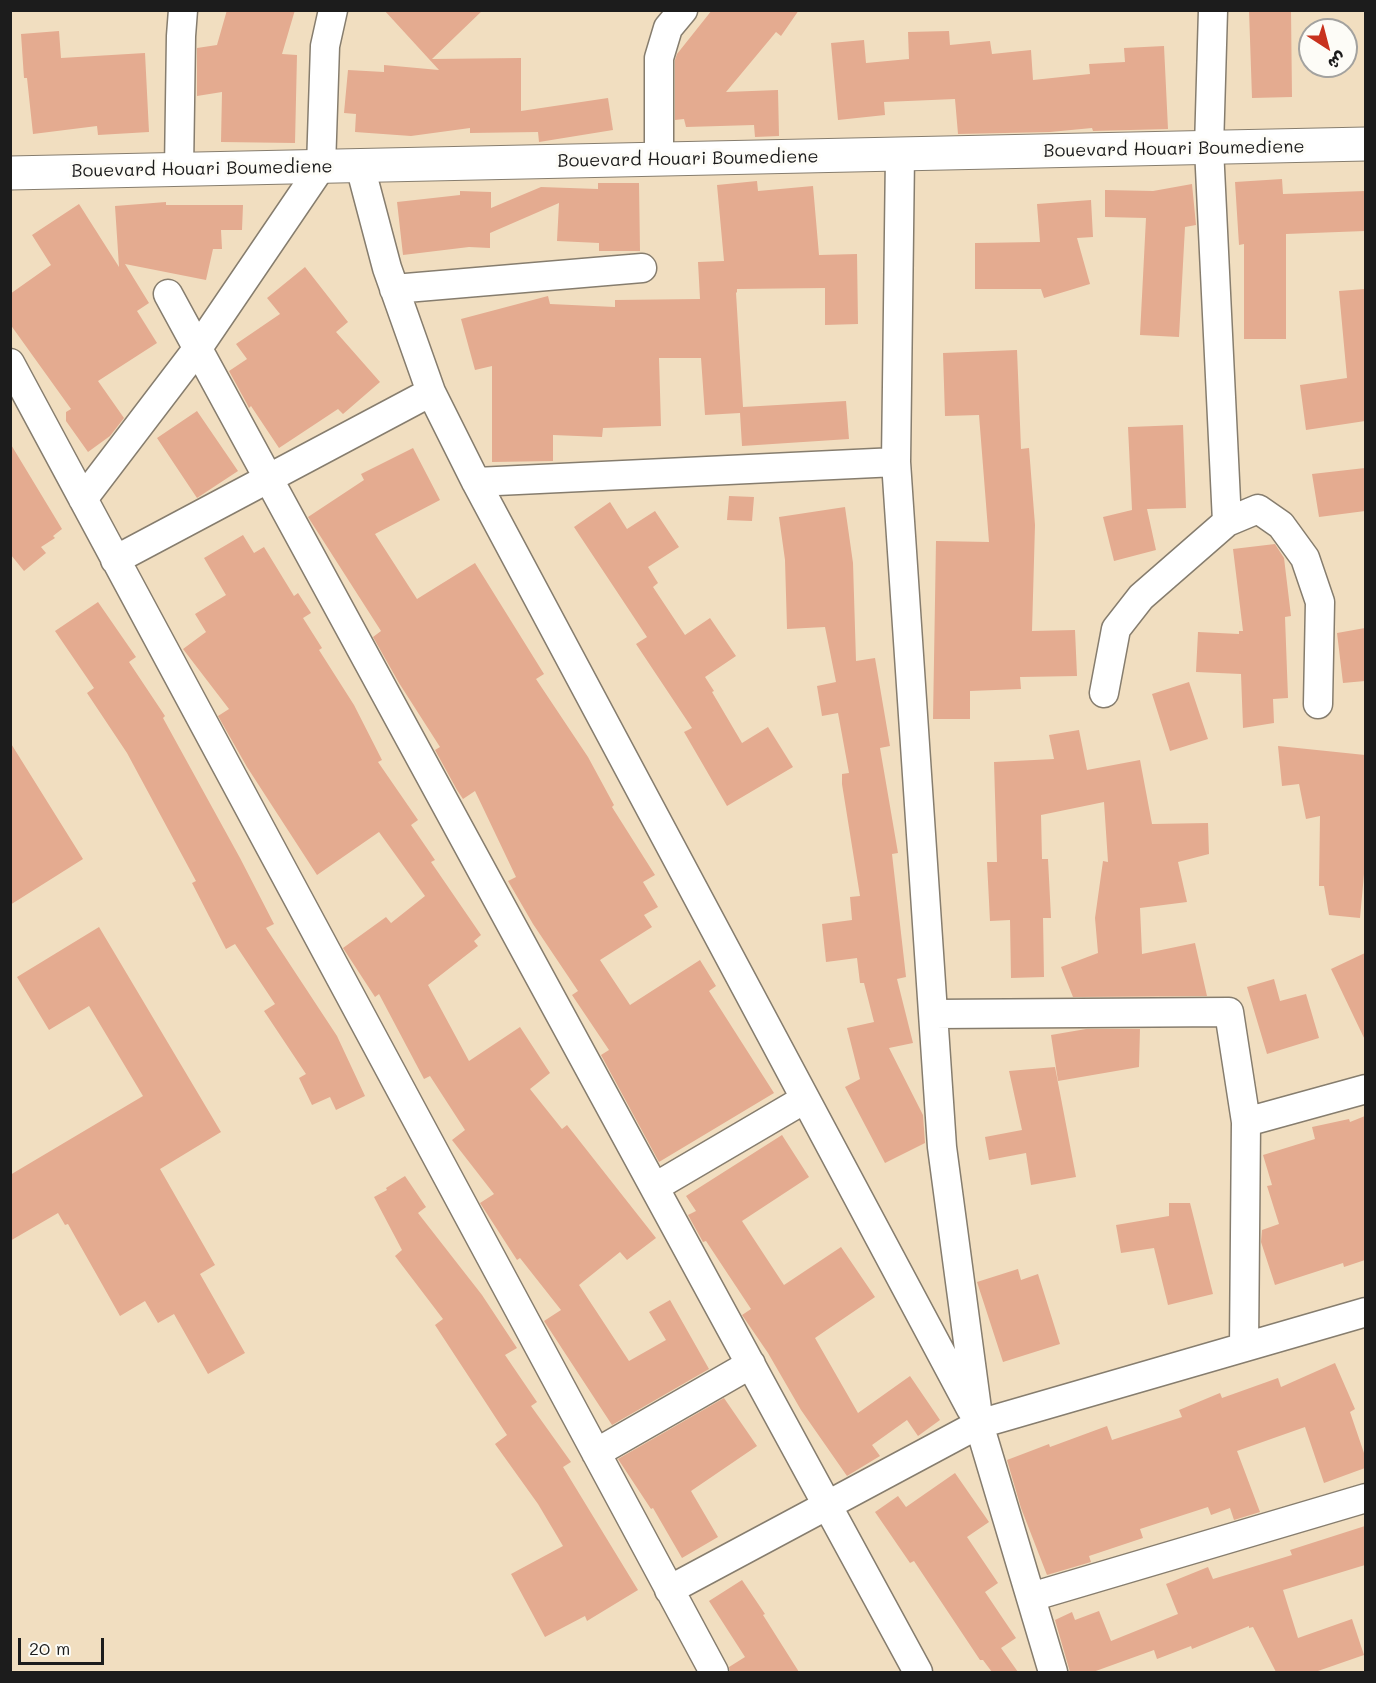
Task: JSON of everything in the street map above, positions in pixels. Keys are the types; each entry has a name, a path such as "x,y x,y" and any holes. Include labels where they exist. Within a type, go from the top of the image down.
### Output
{"street":[{"path":"179,170 183,10"},
{"path":"83,500 198,348 321,167 325,46 333,10"},
{"path":"659,160 659,58 668,28 683,10"},
{"path":"1213,10 1209,148 1227,522"},
{"name":"Bouevard Houari Boumediene","path":"10,173 1365,144"},
{"path":"900,155 896,462 942,1147 979,1424 1053,1672"},
{"path":"360,166 387,268 431,392 476,482 979,1424"},
{"path":"394,289 642,268"},
{"path":"168,294 918,1672"},
{"path":"10,363 714,1672"},
{"path":"116,560 431,392"},
{"path":"476,482 896,462"},
{"path":"1104,693 1116,629 1141,597 1227,522 1258,509 1281,525 1305,558 1320,602 1318,704"},
{"path":"934,1014 1229,1012 1246,1122 1244,1347"},
{"path":"1246,1122 1365,1089"},
{"path":"655,1187 805,1099"},
{"path":"669,1590 979,1424 1365,1312"},
{"path":"596,1453 752,1364"},
{"path":"1031,1597 1365,1498"}],"building":[{"path":"227,10 295,10 282,54 297,55 295,143 221,142 222,92 197,96 197,48 217,45"},
{"path":"384,10 483,10 432,59 521,58 521,111 608,98 613,130 539,142 538,132 470,133 470,128 411,136 355,132 356,114 344,113 348,70 384,72 384,65 439,70"},
{"path":"712,10 799,10 781,36 776,32 726,92 778,90 779,136 755,137 754,125 686,127 684,119 675,120 675,60 677,54"},
{"path":"1249,10 1291,10 1292,97 1252,98"},
{"path":"59,31 61,58 145,53 149,132 98,135 97,126 33,134 27,78 24,78 21,34"},
{"path":"949,31 950,45 990,41 992,54 1031,50 1033,80 1090,74 1089,64 1125,62 1124,48 1164,46 1168,129 1093,131 1092,128 1050,132 958,134 955,99 884,102 885,115 838,120 831,43 864,40 866,63 909,59 908,32"},
{"path":"1282,179 1283,194 1365,191 1365,231 1286,234 1286,339 1244,339 1244,244 1239,245 1235,182"},
{"path":"757,181 758,191 813,186 819,255 857,254 858,324 825,325 825,288 737,289 743,407 846,401 849,439 742,446 740,413 705,415 701,358 659,358 661,426 603,428 602,437 553,435 553,461 492,462 492,366 475,370 461,319 548,296 550,304 615,307 615,300 700,299 698,262 724,261 717,185"},
{"path":"598,183 639,183 640,251 599,251 599,243 557,241 559,203 490,233 490,248 469,247 403,255 397,202 460,195 460,191 491,192 491,208 541,187 598,189"},
{"path":"1192,184 1196,225 1185,227 1179,337 1140,335 1146,218 1105,217 1105,190 1153,191"},
{"path":"1091,200 1093,237 1077,238 1090,284 1044,298 1041,289 975,289 975,243 1040,242 1037,204"},
{"path":"166,202 166,205 243,205 242,230 221,230 222,249 213,249 206,280 125,264 149,303 137,311 157,343 98,381 124,418 110,436 88,452 66,421 66,412 71,409 10,324 10,294 51,265 32,235 79,204 119,267 115,206"},
{"path":"305,267 348,322 336,332 380,382 343,414 338,409 279,448 251,406 249,408 229,371 247,359 236,344 280,314 267,298"},
{"path":"1365,289 1365,421 1306,430 1300,385 1347,378 1339,291"},
{"path":"1017,350 1021,449 1029,448 1035,525 1032,631 1075,630 1077,676 1020,677 1021,689 970,691 970,719 933,719 936,541 989,542 979,415 945,416 943,353"},
{"path":"197,411 238,471 197,498 157,438"},
{"path":"1183,425 1186,508 1147,509 1156,550 1114,561 1103,517 1132,510 1128,427"},
{"path":"10,443 62,529 53,536 55,538 41,547 46,553 24,571 11,555"},
{"path":"413,448 440,500 375,534 417,599 475,563 544,674 536,679 588,757 614,805 612,807 655,875 643,882 658,907 644,915 652,927 600,960 630,1005 700,960 716,986 709,991 774,1093 659,1162 601,1055 609,1050 572,995 578,991 533,924 508,881 516,877 475,791 463,799 457,790 435,750 440,747 373,637 381,631 308,517 364,480 361,474"},
{"path":"1365,468 1365,511 1319,517 1312,474"},
{"path":"729,496 754,497 752,521 727,520"},
{"path":"610,502 627,529 655,511 679,547 648,567 658,583 653,587 685,635 710,618 736,656 705,677 714,691 712,692 742,743 768,727 793,767 727,806 684,732 692,728 636,644 647,637 574,527"},
{"path":"845,507 853,563 856,661 875,658 890,746 880,748 898,853 892,854 906,977 897,979 913,1043 889,1048 923,1115 925,1143 885,1163 845,1087 860,1079 847,1028 874,1022 864,983 860,983 857,958 826,962 822,924 852,920 850,897 860,896 842,784 842,774 849,773 838,713 822,716 817,686 836,682 825,627 787,629 785,560 779,517"},
{"path":"243,535 254,553 264,547 294,596 298,593 311,613 303,618 322,648 319,650 354,705 382,760 378,762 418,820 411,825 435,860 431,862 481,935 474,941 478,946 428,985 469,1061 520,1027 550,1073 530,1089 562,1129 567,1125 656,1238 627,1260 620,1252 579,1285 629,1361 666,1340 649,1312 670,1300 709,1369 612,1425 544,1321 561,1310 520,1258 517,1260 480,1203 494,1194 452,1140 465,1130 430,1076 424,1079 379,994 375,997 343,948 386,917 391,923 425,896 379,832 317,875 247,767 218,716 229,709 183,649 206,632 195,614 226,595 204,558"},
{"path":"1275,544 1284,558 1291,616 1285,617 1288,698 1273,699 1274,723 1243,728 1241,674 1196,672 1198,632 1239,634 1239,631 1243,631 1233,549"},
{"path":"98,602 136,657 129,662 165,716 163,718 274,924 266,928 337,1036 365,1096 336,1110 330,1097 312,1105 299,1078 306,1074 264,1011 275,1004 235,944 226,949 192,883 196,881 127,753 87,693 94,688 55,631"},
{"path":"1365,628 1365,681 1343,683 1337,633"},
{"path":"1189,682 1208,739 1170,751 1152,694"},
{"path":"1079,730 1087,770 1140,760 1152,824 1208,823 1209,854 1178,862 1187,902 1140,908 1142,954 1195,943 1207,996 1073,997 1061,967 1098,953 1095,918 1103,861 1108,862 1104,802 1041,815 1042,859 1048,859 1051,918 1043,918 1044,977 1011,978 1010,920 990,921 987,862 997,862 994,762 1054,759 1049,735"},
{"path":"10,742 83,859 10,905"},
{"path":"1278,746 1365,755 1365,874 1360,918 1329,915 1324,886 1319,886 1320,816 1306,819 1299,784 1282,786"},
{"path":"99,927 221,1132 160,1169 215,1265 200,1274 245,1353 208,1374 174,1314 158,1323 145,1301 120,1316 68,1224 65,1225 58,1213 10,1241 10,1175 143,1096 89,1006 49,1030 17,977"},
{"path":"1365,953 1365,1040 1331,969"},
{"path":"1274,979 1280,1001 1306,994 1319,1038 1267,1054 1247,987"},
{"path":"1086,1029 1140,1029 1139,1067 1058,1081 1051,1035"},
{"path":"1055,1067 1076,1177 1031,1185 1026,1153 989,1160 985,1137 1022,1130 1009,1071"},
{"path":"1365,1116 1365,1260 1344,1267 1343,1263 1275,1285 1261,1242 1262,1230 1279,1224 1267,1186 1272,1185 1263,1155 1315,1139 1312,1127 1349,1119 1350,1122"},
{"path":"782,1135 809,1177 742,1221 784,1285 841,1247 875,1297 815,1338 858,1413 910,1376 940,1420 918,1436 907,1420 872,1445 880,1456 847,1476 801,1410 768,1353 742,1315 751,1309 706,1241 703,1242 688,1215 696,1211 686,1196"},
{"path":"405,1176 426,1207 418,1213 482,1295 517,1348 505,1355 537,1402 531,1406 571,1462 563,1467 638,1590 587,1621 585,1616 545,1637 511,1574 563,1546 538,1504 495,1444 507,1435 435,1325 443,1319 395,1256 402,1250 374,1197"},
{"path":"1169,1203 1190,1203 1213,1294 1168,1305 1154,1248 1121,1253 1116,1225 1169,1216"},
{"path":"1018,1269 1021,1280 1038,1274 1060,1344 1003,1362 977,1282"},
{"path":"1335,1363 1355,1409 1350,1412 1365,1456 1365,1468 1324,1483 1305,1427 1237,1451 1260,1512 1234,1520 1230,1508 1211,1515 1208,1507 1140,1529 1143,1538 1089,1556 1091,1562 1047,1575 1021,1508 1007,1460 1107,1426 1112,1440 1182,1417 1179,1410 1220,1393 1222,1398 1278,1378 1281,1387"},
{"path":"724,1398 757,1446 691,1491 718,1537 682,1558 653,1508 651,1509 618,1459"},
{"path":"955,1473 989,1522 967,1537 998,1583 985,1592 1016,1638 1001,1648 1018,1672 992,1672 983,1660 980,1660 914,1561 910,1563 875,1512 898,1496 906,1507"},
{"path":"1365,1526 1365,1565 1283,1590 1298,1638 1352,1619 1364,1655 1315,1672 1276,1672 1253,1627 1249,1628 1249,1626 1192,1649 1191,1646 1157,1659 1154,1650 1093,1672 1070,1672 1055,1620 1072,1612 1075,1620 1099,1611 1111,1641 1178,1614 1166,1584 1208,1567 1213,1579 1292,1555 1290,1550"},
{"path":"742,1580 799,1672 730,1672 729,1667 745,1657 709,1601"}]}
